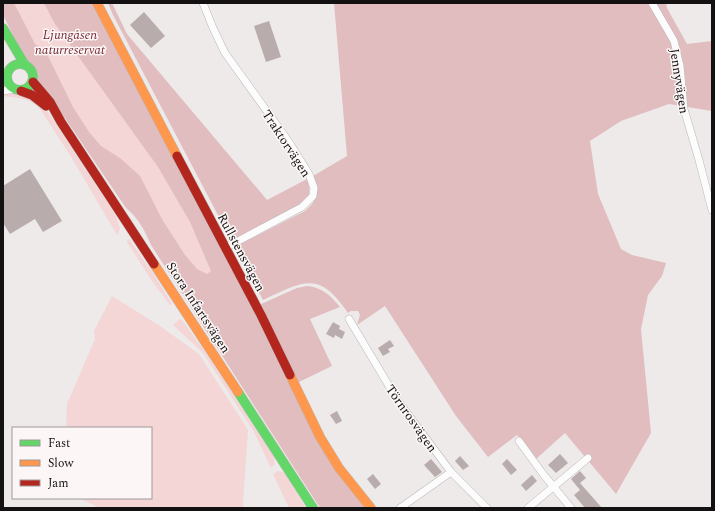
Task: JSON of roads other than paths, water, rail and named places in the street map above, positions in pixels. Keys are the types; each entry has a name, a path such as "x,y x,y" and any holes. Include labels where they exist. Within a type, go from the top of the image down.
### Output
{"main road":[{"name":"Rullstensvägen","path":"97,3 261,315 328,451 371,508"},
{"path":"3,28 25,65 32,72 33,82 28,89 18,90 9,82 7,73 10,52 3,28"},
{"path":"7,73 16,64 25,65"},
{"name":"Stora Infartsvägen","path":"33,82 50,102 61,122 184,308 313,508"},
{"name":"Stora Infartsvägen","path":"18,90 40,100 61,122"}],"street":[{"name":"Traktorvägen","path":"203,3 225,53 289,142 309,174 314,188 313,196 302,207 225,248"},
{"name":"Jennyvägen","path":"652,3 674,41 680,66 684,109 712,210"},
{"path":"3,91 18,90"},
{"name":"Törnrosvägen","path":"349,319 398,400 451,472 487,508"},
{"path":"519,441 553,487 571,508"},
{"path":"528,508 588,458"},
{"path":"400,508 451,472"}],"park label":[{"name":"Ljungåsen naturreservat","path":"70,42"}]}
